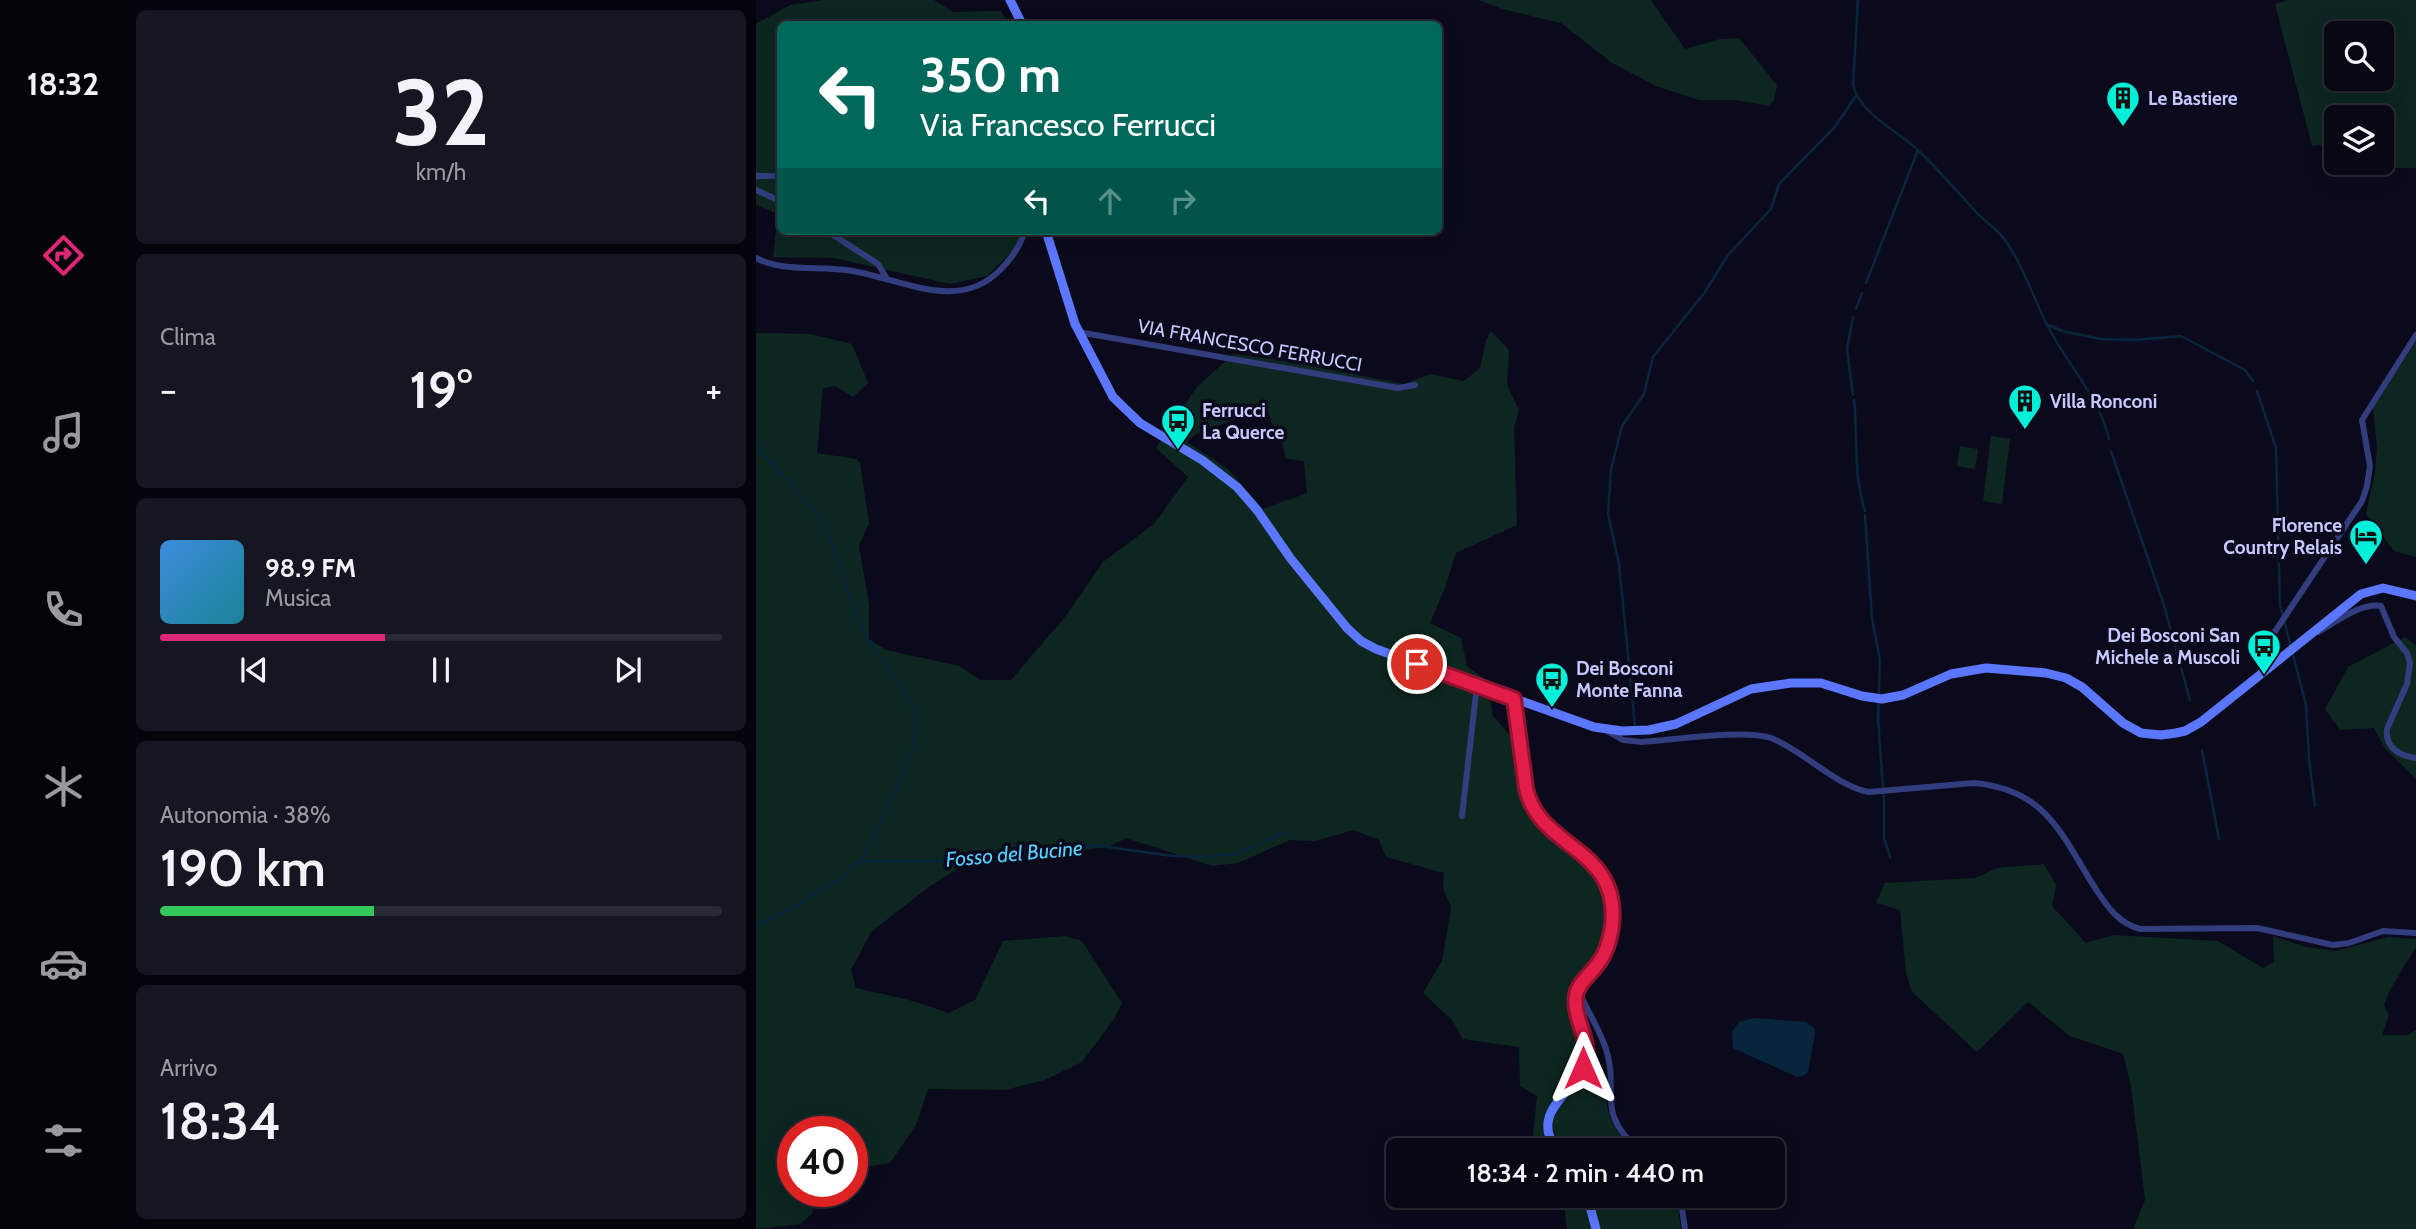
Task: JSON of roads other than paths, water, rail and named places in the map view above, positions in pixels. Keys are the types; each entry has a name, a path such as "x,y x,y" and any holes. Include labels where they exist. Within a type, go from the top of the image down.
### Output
{"main road":[{"path":"1010,0 1020,21"},
{"path":"1047,235 1078,332 1100,376 1120,405 1153,433 1202,460 1237,487 1353,635 1376,649 1605,729 1638,731 1667,727 1740,692 1791,683 1831,684 1878,699 1903,695 1951,674 1975,668 2046,673 2074,682 2133,729 2161,735 2192,728 2355,598 2367,592 2390,588 2416,596"},
{"path":"1514,699 1526,788 1531,802 1556,833 1601,871 1611,897 1612,929 1607,948 1599,963 1578,989 1576,1003 1587,1058 1583,1068 1557,1101 1551,1114 1550,1138"},
{"path":"1591,1208 1597,1229"}],"street":[{"path":"756,176 777,176"},
{"path":"756,190 777,200"},
{"path":"833,235 878,264 887,279"},
{"path":"756,258 774,265 847,270 942,291 976,288 992,278 1020,247 1024,235"},
{"name":"VIA FRANCESCO FERRUCCI","path":"1078,332 1398,388 1415,385"},
{"path":"2272,663 2269,645 2281,620 2362,501 2370,466 2362,421 2416,335"},
{"path":"2304,638 2362,609 2381,606 2394,637 2407,653 2410,663 2407,684 2386,736 2399,754 2416,758"},
{"path":"1462,816 1477,685"},
{"path":"1605,729 1623,740 1642,742 1760,736 1787,746 1863,791 1883,792 1974,783 2015,792 2036,804 2048,816 2110,910 2129,925 2140,929 2257,928 2333,945 2349,943 2383,931 2416,933"},
{"path":"1578,989 1606,1049 1610,1102 1615,1121 1626,1138"},
{"path":"1682,1208 1685,1229"}],"water":[{"path":"1754,1018 1806,1022 1814,1028 1808,1072 1797,1077 1733,1048 1732,1032 1739,1022"}],"waterway":[{"path":"1858,0 1853,85 1857,96 1872,114 1920,152 2006,241 2048,327 2091,395 2109,439"},
{"path":"1635,726 1619,564 1608,514 1611,470 1622,426 1644,394 1653,357 1705,292 1728,255 1771,209 1779,184 1834,128 1856,96"},
{"path":"1866,283 1918,150"},
{"path":"1856,309 1862,293"},
{"path":"1853,317 1847,349 1853,395"},
{"path":"2049,325 2062,331 2101,339 2134,340 2181,336 2245,370 2253,381"},
{"path":"2257,391 2276,448 2280,605 2306,705 2315,806"},
{"path":"1854,400 1857,470 1865,511"},
{"path":"756,446 797,491 824,528 864,633 909,702 916,718 916,730 905,767 861,860"},
{"path":"2111,451 2163,602 2190,700"},
{"path":"1865,515 1872,619 1880,660 1878,719 1884,838 1890,857"},
{"path":"2202,750 2219,839"},
{"name":"Fosso del Bucine","path":"756,925 799,905 821,889 843,878 850,867 860,861 973,861 1022,849 1078,846 1202,857 1237,854 1285,832"}],"place":[{"name":"Le Bastiere","path":"2123,128"},
{"name":"Villa Ronconi","path":"2025,431"},
{"name":"Ferrucci La Querce","path":"1178,451"},
{"name":"Florence Country Relais","path":"2366,566"},
{"name":"Dei Bosconi San Michele a Muscoli","path":"2264,676"},
{"name":"Dei Bosconi Monte Fanna","path":"1552,709"}]}
